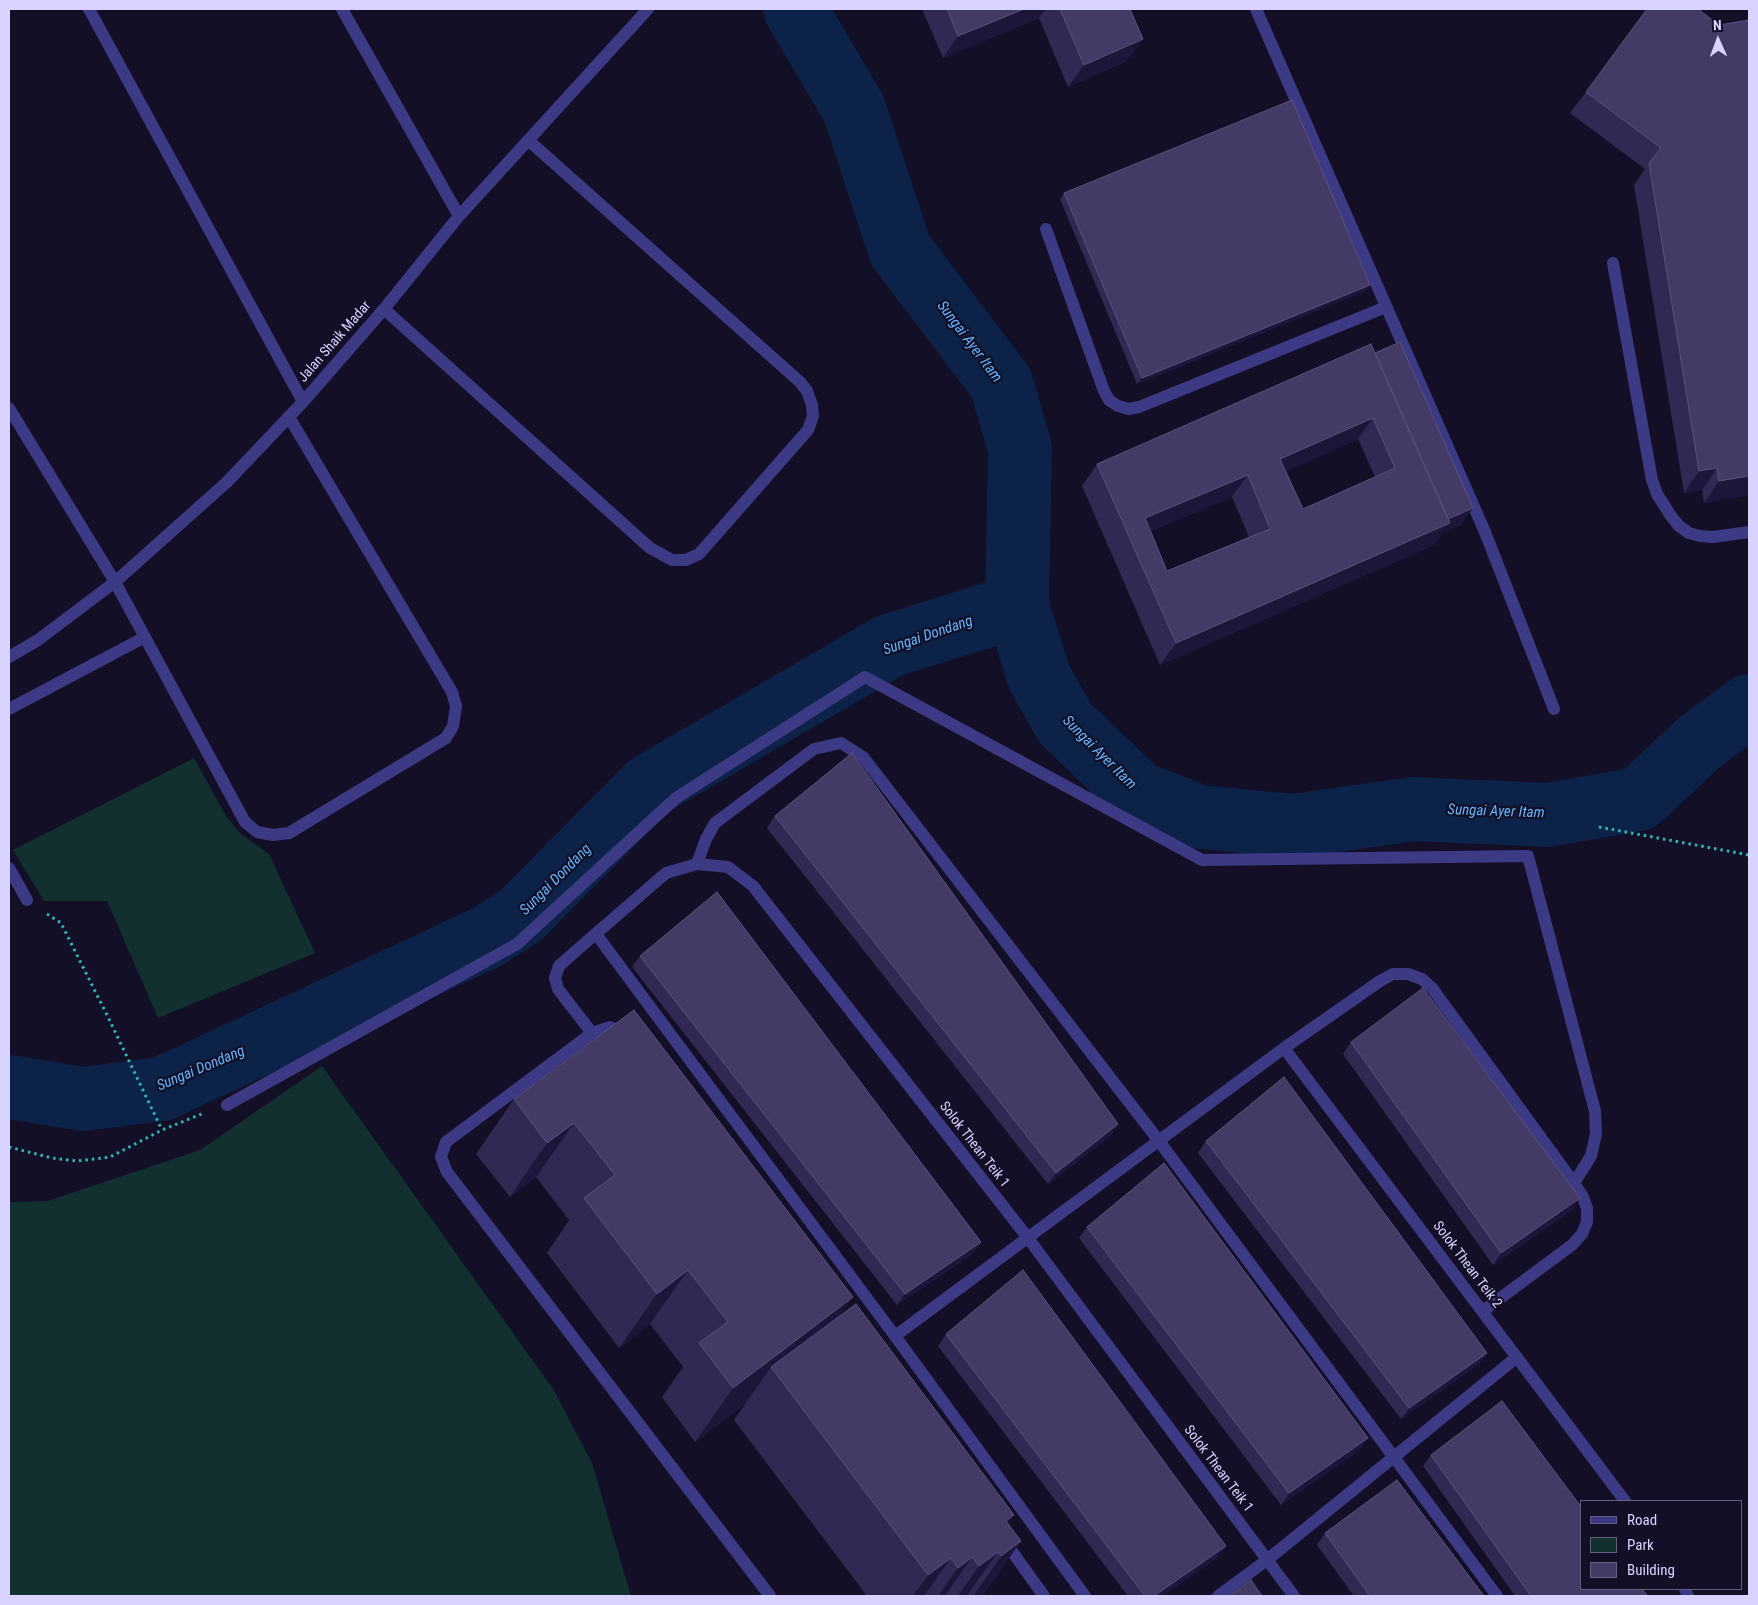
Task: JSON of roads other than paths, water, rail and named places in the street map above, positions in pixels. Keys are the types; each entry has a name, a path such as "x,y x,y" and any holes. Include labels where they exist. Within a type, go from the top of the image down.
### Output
{"street":[{"path":"89,9 303,402"},
{"path":"342,9 459,216"},
{"name":"Jalan Shaik Madar","path":"9,656 38,640 115,582 226,482 289,418 384,309 459,216 648,9"},
{"path":"1256,9 1485,532 1554,709"},
{"path":"384,309 650,548 672,560 686,560 699,554 808,430 813,416 812,405 807,391 800,382 528,140"},
{"path":"1046,229 1104,391 1110,400 1123,408 1140,407 1386,307"},
{"path":"1613,263 1652,480 1657,494 1679,526 1689,533 1713,537 1749,532"},
{"path":"9,408 115,582 245,822 257,832 273,835 289,833 446,738 453,726 456,706 452,692 289,418"},
{"path":"9,709 144,637"},
{"path":"227,1105 517,944 676,798 865,677 1202,860 1528,856 1595,1111 1596,1134 1591,1156 1574,1184"},
{"path":"697,864 706,839 715,823 814,749 842,743 863,758 1159,1141 1496,1596"},
{"name":"Solok Thean Teik 1","path":"592,1033 558,989 555,978 558,966 666,873 697,864 728,867 752,886 1028,1238 1294,1596"},
{"path":"9,868 26,900"},
{"path":"596,934 896,1336 1085,1596"},
{"path":"896,1336 1284,1048 1380,981 1393,974 1408,974 1422,979 1432,988 1582,1195 1587,1208 1587,1222 1582,1234 1572,1245 1482,1311"},
{"path":"631,1040 626,1033 610,1027 592,1033 446,1142 441,1157 447,1172 770,1596"},
{"name":"Solok Thean Teik 2","path":"1284,1048 1624,1500"},
{"path":"1218,1596 1267,1560 1518,1358"},
{"path":"998,1532 1044,1596"}],"waterway":[{"name":"Sungai Ayer Itam","path":"795,9 854,109 900,250 1001,383 1020,448 1017,606 1039,677 1065,723 1138,793 1200,817 1294,826 1414,809 1547,815 1639,799 1701,741 1749,706"},
{"name":"Sungai Dondang","path":"9,1087 83,1099 162,1089 487,937 521,915 649,786 889,646 1017,606"}]}
